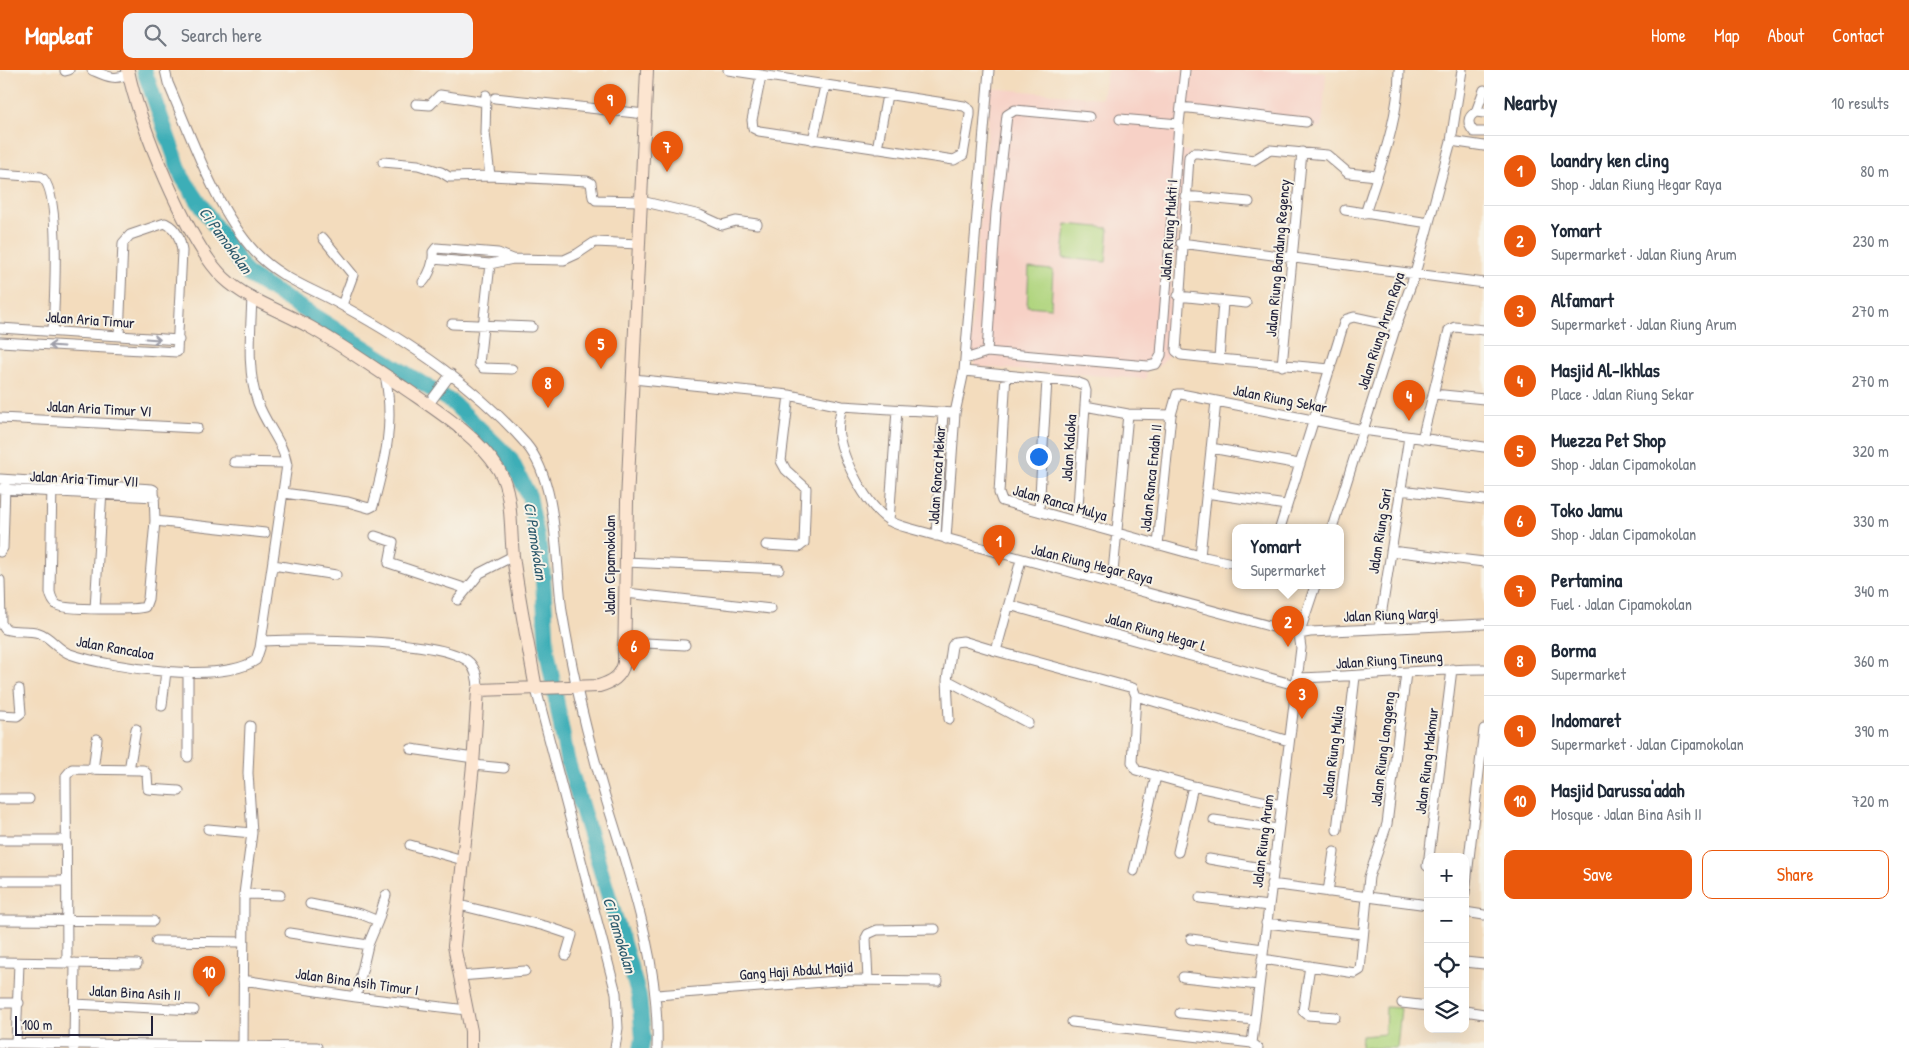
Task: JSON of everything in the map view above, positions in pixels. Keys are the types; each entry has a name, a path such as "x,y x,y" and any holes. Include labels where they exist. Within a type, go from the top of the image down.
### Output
{"street":[{"path":"65,71 69,70"},
{"path":"92,70 111,79 120,78 128,72 154,147 197,241 225,278 252,296 310,327 430,402 478,445 499,471 506,492 513,556 540,689 616,993 618,1028 615,1048"},
{"path":"165,70 168,84 210,178 244,238 255,252 282,274 342,305 448,377 516,433 538,462 549,498 563,616 574,688 641,922 657,995 657,1048"},
{"name":"Jalan Cipamokolan","path":"478,690 574,688 605,684 618,676 624,662 632,379 647,70"},
{"path":"728,70 967,107 970,115 964,152 961,158 954,160 813,140 754,128 752,120 761,76"},
{"name":"Jalan Ranca Mekar","path":"946,539 955,412 964,371 989,70"},
{"path":"965,359 987,352 1148,366 1156,364 1161,355 1185,70"},
{"path":"1365,214 1395,118 1399,70"},
{"name":"Jalan Riung Arum Raya","path":"1333,524 1396,326 1415,274 1452,137 1462,70"},
{"path":"813,140 825,86"},
{"path":"1468,121 1469,127 1474,132 1482,132 1482,146 1452,137 1468,121 1470,115 1480,112 1484,90"},
{"path":"416,104 430,105 440,95 489,98 645,114"},
{"path":"877,149 887,95"},
{"path":"489,98 485,133 490,176"},
{"path":"1181,107 1306,122"},
{"path":"987,352 996,212 1007,114 1015,110 1090,117"},
{"path":"1120,119 1179,124"},
{"name":"Jalan Riung Mukti I","path":"1330,369 1219,359 1181,354 1176,351 1181,244 1189,157 1193,153 1254,160 1270,150 1302,152 1330,156 1348,173 1377,176"},
{"name":"Jalan Riung Bandung Regency","path":"1282,366 1302,152"},
{"path":"382,162 418,165 441,172 449,177 490,176 590,181 596,200 641,201 700,214 722,225 736,221 757,224"},
{"path":"0,174 41,177 50,187 56,242 52,331"},
{"path":"1185,196 1249,202"},
{"path":"1345,210 1429,223"},
{"path":"119,336 123,243 130,235 165,223 174,227 180,240 182,251 179,340"},
{"path":"323,238 354,275 342,305"},
{"path":"433,259 490,264 513,259 564,260 577,254 590,244 601,241 639,244"},
{"path":"1181,244 1484,283"},
{"path":"423,282 433,259 433,250 439,248 498,253 513,259"},
{"path":"490,264 481,327 480,366 512,369"},
{"path":"252,296 251,348 255,395 265,418 282,446 286,463 284,493 261,641 417,645 460,656 473,667 478,680 473,762 454,946 467,1010 472,1048"},
{"path":"1178,296 1246,303"},
{"path":"1219,359 1223,302"},
{"path":"1281,524 1347,319 1354,317 1396,326"},
{"path":"452,324 481,327 532,327"},
{"name":"Jalan Aria Timur","path":"0,328 179,340 178,351 175,354 0,342"},
{"path":"1422,439 1450,328 1484,330"},
{"path":"82,348 83,334"},
{"path":"964,371 1006,374 1047,380 1040,511"},
{"name":"Jalan Ranca Mulya","path":"1006,374 999,493 1002,501 1158,545 1232,563"},
{"path":"284,493 348,502 369,508 373,506 378,478 388,450 390,431 385,375"},
{"path":"430,402 448,377"},
{"path":"632,379 789,395 842,406 955,412"},
{"name":"Jalan Kaloka","path":"1047,380 1076,382 1084,385 1086,392 1077,521"},
{"name":"Jalan Riung Sekar","path":"1172,415 1177,394 1363,430 1484,447"},
{"path":"1433,394 1484,399"},
{"path":"766,545 800,547 804,543 806,488 786,470 780,458 789,395"},
{"path":"1200,556 1216,402"},
{"name":"Jalan Riung Hegar Raya","path":"842,406 839,419 839,436 849,464 862,492 889,521 1021,560 1299,634"},
{"path":"1085,406 1128,414 1172,415"},
{"path":"889,521 897,410"},
{"path":"936,536 943,412"},
{"path":"1112,583 1128,414"},
{"name":"Jalan Ranca Endah II","path":"1158,545 1172,415"},
{"name":"Jalan Aria Timur VI","path":"0,418 197,428"},
{"name":"Jalan Riung Sari","path":"1379,629 1409,437"},
{"path":"1211,448 1299,464"},
{"path":"234,462 286,463"},
{"path":"0,552 3,548 2,484"},
{"name":"Jalan Aria Timur VII","path":"2,484 102,490 155,497 155,521"},
{"path":"52,487 50,592 52,598 60,607 95,609 143,608 146,606 155,521 265,533"},
{"path":"95,609 102,490"},
{"path":"1400,490 1484,500"},
{"path":"1206,493 1286,505"},
{"path":"375,536 393,542 389,564 467,589"},
{"path":"1391,551 1484,562"},
{"path":"458,600 480,573 513,556"},
{"path":"996,651 1021,560"},
{"path":"626,562 779,569"},
{"path":"273,565 336,575"},
{"name":"Jalan Rancaloa","path":"0,580 1,623 5,629 40,633 68,654 84,658 188,674 223,670 251,663 258,655 261,641"},
{"path":"1299,634 1313,589"},
{"path":"626,594 772,609"},
{"name":"Jalan Riung Hegar L","path":"1009,604 1296,682"},
{"name":"Jalan Riung Wargi","path":"1299,634 1484,624"},
{"name":"Jalan Riung Arum","path":"1249,1045 1255,1020 1301,648 1299,634"},
{"path":"626,642 685,644"},
{"path":"949,719 947,680 952,646 955,642 963,642 1133,688 1136,696 1132,762 1136,770 1193,786 1281,805"},
{"name":"Jalan Riung Tineung","path":"1296,682 1355,677 1406,676 1452,669 1484,669"},
{"name":"Jalan Riung Makmur","path":"1429,853 1452,669"},
{"path":"162,706 166,671"},
{"path":"188,674 188,757"},
{"name":"Jalan Riung Langgeng","path":"1310,966 1359,972 1369,897 1369,877 1387,824 1406,676"},
{"name":"Jalan Riung Mulia","path":"1337,830 1355,677"},
{"path":"947,680 1028,723"},
{"path":"0,715 17,716 20,713 19,689"},
{"path":"1136,696 1289,741"},
{"path":"243,1047 244,894 252,833 248,773 250,726"},
{"path":"129,770 136,729"},
{"path":"1469,858 1484,729"},
{"path":"93,770 97,739"},
{"path":"411,749 504,768"},
{"path":"74,1046 74,1004 66,920 67,773 72,769 146,772 147,787 150,790 179,791"},
{"path":"1134,872 1156,776"},
{"path":"1178,852 1193,786"},
{"path":"0,799 29,800"},
{"path":"1214,820 1278,829"},
{"path":"208,829 252,833"},
{"path":"0,840 66,840"},
{"path":"410,845 463,860"},
{"path":"1328,892 1334,852"},
{"path":"1209,859 1273,870"},
{"path":"0,881 66,881"},
{"path":"1271,884 1424,904"},
{"path":"244,894 280,895"},
{"path":"356,997 368,945 386,895"},
{"path":"1200,898 1268,906"},
{"path":"310,904 361,914 378,920"},
{"path":"459,905 546,926 572,935 566,955"},
{"path":"1469,913 1484,915"},
{"path":"0,920 153,921"},
{"path":"1266,923 1363,934"},
{"path":"868,980 866,938 868,934 876,930 935,929"},
{"path":"290,933 368,945"},
{"path":"1191,939 1263,949"},
{"path":"156,941 243,942"},
{"path":"1262,959 1310,966 1303,1012 1308,1015 1335,1017"},
{"path":"0,962 137,964"},
{"path":"16,1043 19,1003 19,962"},
{"path":"1469,962 1484,964"},
{"path":"459,976 525,971"},
{"path":"1183,977 1258,985"},
{"name":"Jalan Bina Asih Timur I","path":"243,980 356,997 467,1010"},
{"name":"Gang Haji Abdul Majid","path":"657,995 868,980 938,981"},
{"path":"1402,1002 1424,1005"},
{"path":"0,1003 19,1003"},
{"name":"Jalan Bina Asih II","path":"74,1004 194,1010"},
{"path":"1469,1012 1484,1014"},
{"path":"1180,1013 1255,1020"},
{"path":"1072,1022 1249,1045"},
{"path":"0,1043 74,1046 317,1047"}],"shaded area":[{"path":"1107,70 1296,70 1326,73 1322,128 1182,111 1178,150 1189,151 1171,293 1168,355 1159,366 1147,369 1146,379 976,367 970,344 991,88 1102,98"}],"green space":[{"path":"1066,224 1109,228 1106,262 1063,258"},
{"path":"1029,268 1053,270 1051,308 1027,306"},
{"path":"1386,1007 1401,1008 1397,1048 1361,1048 1362,1036 1385,1034"}],"waterway":[{"name":"Ci Pamokolan","path":"144,70 182,177 247,274 453,403 510,458 529,496 542,563 547,650 567,759 639,996 643,1038 641,1048"}],"place":[{"name":"Indomaret","path":"610,125"},
{"name":"Pertamina","path":"667,172"},
{"name":"Muezza Pet Shop","path":"601,369"},
{"name":"Borma","path":"548,408"},
{"name":"Masjid Al-Ikhlas","path":"1409,421"},
{"name":"loandry ken cling","path":"999,566"},
{"name":"Yomart","path":"1288,647"},
{"name":"Toko Jamu","path":"634,671"},
{"name":"Alfamart","path":"1302,719"},
{"name":"Masjid Darussa'adah","path":"209,997"}]}
